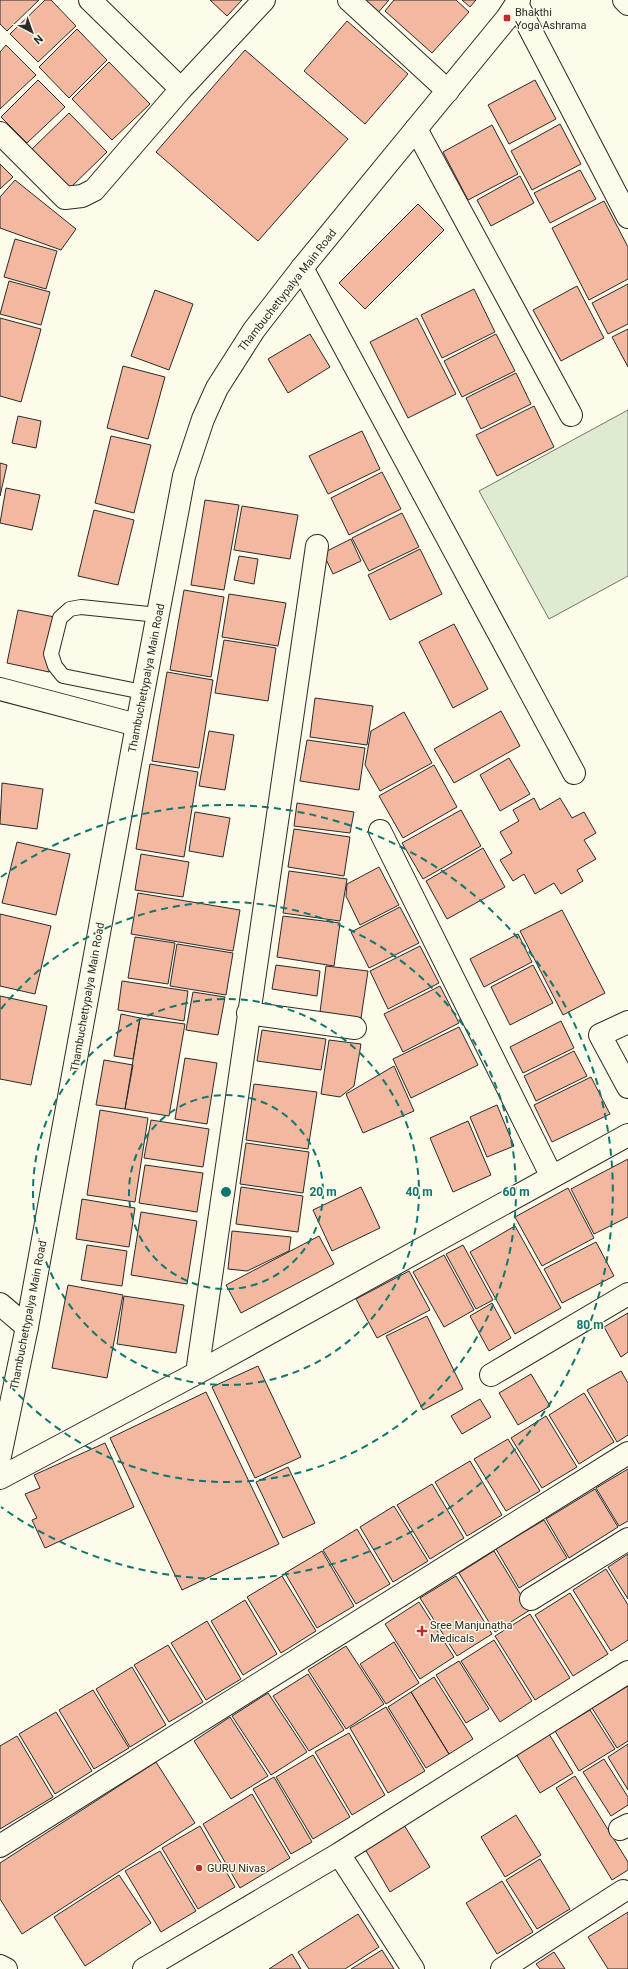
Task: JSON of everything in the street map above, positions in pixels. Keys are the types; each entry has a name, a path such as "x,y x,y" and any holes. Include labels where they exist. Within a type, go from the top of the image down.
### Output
{"street":[{"path":"90,0 181,89"},
{"path":"0,133 65,198 82,196 94,190 181,89 264,0"},
{"path":"349,0 448,91"},
{"path":"624,0 628,4"},
{"path":"518,2 628,217"},
{"name":"Thambuchettypalya Main Road","path":"0,1456 27,1327 136,725 184,476 203,419 231,362 254,330 302,268 448,91 518,2"},
{"path":"416,129 571,415"},
{"path":"302,268 574,773"},
{"path":"197,1373 248,1013 317,546"},
{"path":"0,689 136,725"},
{"path":"380,831 552,1177"},
{"path":"248,1013 355,1028"},
{"path":"628,1022 600,1035 628,1087"},
{"path":"0,1478 197,1373 628,1135"},
{"path":"491,1375 628,1294"},
{"path":"0,1304 27,1327"},
{"path":"0,1846 628,1453"},
{"path":"531,1599 628,1539"},
{"path":"144,1969 339,1854 628,1672"},
{"path":"339,1854 414,1969"},
{"path":"502,1969 623,1891"},
{"path":"0,1966 6,1969"}],"lane":[{"path":"143,692 63,676 55,666 51,654 60,618 70,609 81,607 158,615"}],"green space":[{"path":"628,410 628,576 549,619 479,491"}],"building":[{"path":"0,0 39,0 7,31 0,24"},
{"path":"45,0 51,0 76,26 38,62 10,34"},
{"path":"210,0 242,0 227,16"},
{"path":"359,0 389,0 376,15"},
{"path":"394,0 456,0 469,12 432,53 385,11"},
{"path":"462,0 476,0 470,7"},
{"path":"347,21 408,74 365,124 304,71"},
{"path":"77,29 107,60 69,98 39,67"},
{"path":"6,45 36,75 0,109 0,52"},
{"path":"245,50 348,139 258,241 156,152"},
{"path":"109,62 150,104 112,140 72,99"},
{"path":"38,80 65,107 27,143 1,117"},
{"path":"535,80 556,119 509,144 488,105"},
{"path":"69,113 107,152 68,190 30,151"},
{"path":"560,124 581,164 532,190 511,151"},
{"path":"492,125 518,174 468,200 443,152"},
{"path":"0,164 13,177 0,189"},
{"path":"580,170 596,199 550,223 534,193"},
{"path":"520,176 534,203 491,226 477,200"},
{"path":"15,180 76,229 61,250 0,228 0,197"},
{"path":"604,201 628,247 628,279 589,300 552,228"},
{"path":"418,204 444,230 365,309 339,283"},
{"path":"15,239 57,251 46,289 4,277"},
{"path":"9,281 50,292 41,325 0,314"},
{"path":"628,284 628,324 608,334 592,303"},
{"path":"577,286 604,338 561,361 533,310"},
{"path":"474,289 495,332 442,358 421,315"},
{"path":"155,290 193,304 169,370 131,356"},
{"path":"0,318 41,329 21,402 0,396"},
{"path":"417,318 456,394 408,418 370,342"},
{"path":"628,329 628,367 612,337"},
{"path":"310,334 330,367 288,393 268,359"},
{"path":"496,334 515,371 462,397 444,361"},
{"path":"123,366 165,377 148,439 107,428"},
{"path":"516,373 531,404 481,429 466,398"},
{"path":"534,406 554,447 497,476 476,435"},
{"path":"18,416 41,421 36,448 12,443"},
{"path":"362,431 380,469 328,494 309,456"},
{"path":"111,436 151,445 134,513 95,503"},
{"path":"0,463 7,465 0,496"},
{"path":"382,472 401,509 349,535 331,498"},
{"path":"6,488 40,495 32,530 0,523"},
{"path":"205,500 239,505 224,590 191,585"},
{"path":"242,506 298,515 290,559 234,550"},
{"path":"94,510 134,520 118,585 78,576"},
{"path":"402,513 419,547 369,571 352,538"},
{"path":"351,539 361,561 333,574 323,553"},
{"path":"420,549 442,594 390,620 368,575"},
{"path":"239,556 258,559 254,584 234,580"},
{"path":"184,590 224,597 211,677 170,670"},
{"path":"229,594 286,603 278,646 222,637"},
{"path":"18,610 60,618 49,672 7,663"},
{"path":"454,624 488,689 453,708 419,642"},
{"path":"224,640 276,648 268,701 215,693"},
{"path":"167,672 213,680 199,768 152,761"},
{"path":"315,698 373,706 367,745 310,737"},
{"path":"501,711 520,746 454,783 434,749"},
{"path":"404,712 432,763 380,791 365,765 371,731"},
{"path":"209,731 234,735 225,790 199,786"},
{"path":"307,740 365,748 359,790 300,781"},
{"path":"509,758 530,794 500,811 480,775"},
{"path":"150,764 198,772 184,857 136,849"},
{"path":"434,765 457,807 403,838 379,796"},
{"path":"2,783 43,789 37,829 0,824"},
{"path":"534,798 540,810 560,798 572,818 584,812 596,833 584,840 596,859 577,870 583,881 561,894 554,883 535,894 524,874 513,881 500,860 512,853 500,832 519,821 513,810"},
{"path":"297,803 354,812 350,833 294,826"},
{"path":"461,810 481,846 423,879 402,843"},
{"path":"195,812 230,818 223,857 189,851"},
{"path":"294,829 350,837 344,876 288,867"},
{"path":"17,842 70,854 56,915 2,903"},
{"path":"483,848 505,887 447,919 426,881"},
{"path":"141,854 189,862 183,897 135,890"},
{"path":"379,867 399,905 360,925 346,896 347,884"},
{"path":"289,871 347,879 340,921 283,913"},
{"path":"138,893 240,910 233,951 131,934"},
{"path":"400,907 419,943 369,968 351,932"},
{"path":"562,910 605,993 563,1015 520,931"},
{"path":"0,914 51,926 35,994 0,986"},
{"path":"283,916 340,923 334,966 277,957"},
{"path":"518,934 532,962 484,987 470,959"},
{"path":"135,937 175,943 168,984 128,978"},
{"path":"177,944 233,953 226,995 170,986"},
{"path":"420,946 439,983 388,1009 370,971"},
{"path":"276,965 320,971 317,996 272,989"},
{"path":"533,965 553,1003 510,1025 491,987"},
{"path":"326,966 368,971 361,1018 320,1012"},
{"path":"122,981 188,991 184,1021 118,1010"},
{"path":"440,986 459,1023 403,1052 384,1014"},
{"path":"193,992 225,997 218,1035 186,1030"},
{"path":"0,996 47,1006 31,1085 0,1079"},
{"path":"121,1014 140,1018 133,1059 114,1056"},
{"path":"140,1018 185,1024 169,1116 125,1109"},
{"path":"561,1021 574,1048 523,1073 510,1047"},
{"path":"459,1027 478,1065 411,1098 393,1059"},
{"path":"262,1030 326,1039 321,1070 257,1061"},
{"path":"329,1040 361,1044 354,1086 340,1097 321,1094"},
{"path":"574,1051 587,1076 536,1101 524,1076"},
{"path":"185,1058 217,1063 207,1124 175,1119"},
{"path":"104,1060 133,1065 125,1109 96,1105"},
{"path":"394,1066 414,1111 363,1133 346,1094"},
{"path":"591,1077 610,1114 552,1142 534,1105"},
{"path":"254,1084 317,1092 308,1149 246,1140"},
{"path":"497,1105 514,1146 487,1157 470,1117"},
{"path":"100,1110 148,1118 135,1202 87,1195"},
{"path":"151,1120 209,1129 203,1167 144,1158"},
{"path":"468,1121 491,1175 453,1192 430,1138"},
{"path":"246,1143 309,1152 303,1193 240,1184"},
{"path":"628,1159 628,1217 594,1234 571,1189"},
{"path":"145,1165 203,1173 197,1212 139,1203"},
{"path":"241,1187 303,1196 298,1232 236,1224"},
{"path":"361,1187 380,1228 332,1251 313,1210"},
{"path":"568,1188 594,1238 542,1266 515,1217"},
{"path":"82,1199 135,1208 129,1247 76,1239"},
{"path":"141,1212 197,1221 187,1284 131,1275"},
{"path":"515,1226 561,1308 515,1334 470,1252"},
{"path":"232,1231 291,1237 289,1251 247,1271 228,1269"},
{"path":"319,1236 334,1264 241,1313 226,1285"},
{"path":"596,1242 614,1276 562,1303 544,1269"},
{"path":"87,1245 127,1251 122,1286 81,1280"},
{"path":"463,1245 493,1300 476,1309 446,1254"},
{"path":"444,1255 474,1310 444,1327 413,1272"},
{"path":"409,1271 430,1310 377,1338 356,1299"},
{"path":"68,1285 123,1295 107,1378 52,1368"},
{"path":"124,1296 184,1305 176,1353 117,1344"},
{"path":"492,1303 511,1338 489,1351 470,1316"},
{"path":"628,1313 628,1352 621,1357 604,1327"},
{"path":"427,1316 463,1389 423,1410 386,1336"},
{"path":"258,1366 301,1457 255,1478 212,1387"},
{"path":"621,1371 628,1383 628,1435 617,1442 587,1390"},
{"path":"531,1374 550,1406 518,1425 499,1393"},
{"path":"206,1392 279,1544 182,1590 110,1438"},
{"path":"584,1393 614,1442 579,1464 549,1415"},
{"path":"480,1399 491,1417 462,1434 451,1416"},
{"path":"546,1416 577,1467 542,1488 511,1438"},
{"path":"508,1439 540,1491 506,1511 474,1459"},
{"path":"105,1443 134,1507 45,1548 32,1520 37,1518 25,1494 40,1488 34,1475"},
{"path":"470,1461 502,1515 467,1536 435,1482"},
{"path":"288,1467 315,1523 283,1538 256,1482"},
{"path":"628,1469 628,1521 619,1526 596,1488"},
{"path":"432,1484 464,1538 430,1559 397,1505"},
{"path":"595,1489 618,1527 569,1558 546,1519"},
{"path":"394,1506 428,1561 393,1582 360,1527"},
{"path":"544,1520 567,1558 519,1588 496,1549"},
{"path":"357,1529 390,1584 356,1604 323,1550"},
{"path":"322,1551 354,1606 317,1628 285,1573"},
{"path":"494,1551 530,1610 495,1632 459,1573"},
{"path":"628,1554 628,1599 608,1567"},
{"path":"606,1569 628,1605 628,1640 611,1651 573,1590"},
{"path":"282,1576 316,1631 281,1653 247,1597"},
{"path":"456,1576 492,1634 457,1656 420,1598"},
{"path":"570,1593 608,1654 573,1676 535,1615"},
{"path":"245,1600 277,1654 243,1675 211,1621"},
{"path":"419,1602 454,1657 420,1679 385,1624"},
{"path":"530,1614 570,1678 535,1700 495,1636"},
{"path":"207,1621 241,1679 206,1700 171,1643"},
{"path":"494,1640 532,1701 500,1722 461,1661"},
{"path":"394,1642 419,1683 386,1704 360,1664"},
{"path":"168,1645 203,1702 169,1722 134,1665"},
{"path":"346,1646 384,1704 346,1729 308,1670"},
{"path":"459,1661 489,1709 466,1723 436,1675"},
{"path":"132,1667 166,1725 130,1747 96,1689"},
{"path":"308,1674 344,1730 309,1751 273,1696"},
{"path":"434,1677 473,1739 449,1754 411,1692"},
{"path":"628,1686 628,1741 617,1748 592,1708"},
{"path":"93,1690 129,1748 94,1769 59,1710"},
{"path":"411,1692 449,1754 426,1768 388,1707"},
{"path":"268,1693 307,1752 271,1775 232,1716"},
{"path":"386,1707 425,1771 388,1793 350,1728"},
{"path":"590,1710 615,1749 579,1771 555,1731"},
{"path":"56,1712 92,1771 55,1794 19,1734"},
{"path":"230,1717 268,1776 231,1799 194,1741"},
{"path":"349,1733 385,1795 352,1815 315,1752"},
{"path":"549,1734 573,1773 540,1793 516,1754"},
{"path":"17,1736 53,1797 0,1829 0,1746"},
{"path":"628,1744 628,1790 608,1757"},
{"path":"313,1755 350,1817 313,1839 276,1777"},
{"path":"604,1759 628,1797 628,1805 611,1816 583,1772"},
{"path":"156,1762 195,1823 22,1934 0,1899 0,1863"},
{"path":"575,1776 628,1862 628,1870 612,1880 556,1788"},
{"path":"274,1777 312,1842 291,1854 253,1789"},
{"path":"252,1794 290,1858 240,1888 203,1824"},
{"path":"516,1815 541,1855 505,1877 481,1837"},
{"path":"404,1825 430,1867 390,1892 365,1849"},
{"name":"GURU Nivas","path":"200,1826 235,1887 198,1909 162,1848"},
{"path":"160,1851 196,1911 161,1932 125,1871"},
{"path":"540,1859 570,1909 537,1929 506,1880"},
{"path":"119,1875 151,1923 85,1966 54,1917"},
{"path":"502,1881 533,1932 497,1954 466,1903"},
{"path":"628,1912 628,1969 608,1969 588,1937"},
{"path":"358,1914 379,1947 345,1969 309,1969 298,1952"},
{"path":"382,1950 394,1969 351,1969"},
{"path":"554,1952 565,1969 540,1969 536,1964"},
{"path":"292,1954 301,1969 269,1969"}],"place":[{"name":"Bhakthi Yoga Ashrama","path":"507,18"},
{"name":"Sree Manjunatha Medicals","path":"422,1631"},
{"name":"GURU Nivas","path":"199,1868"}]}
